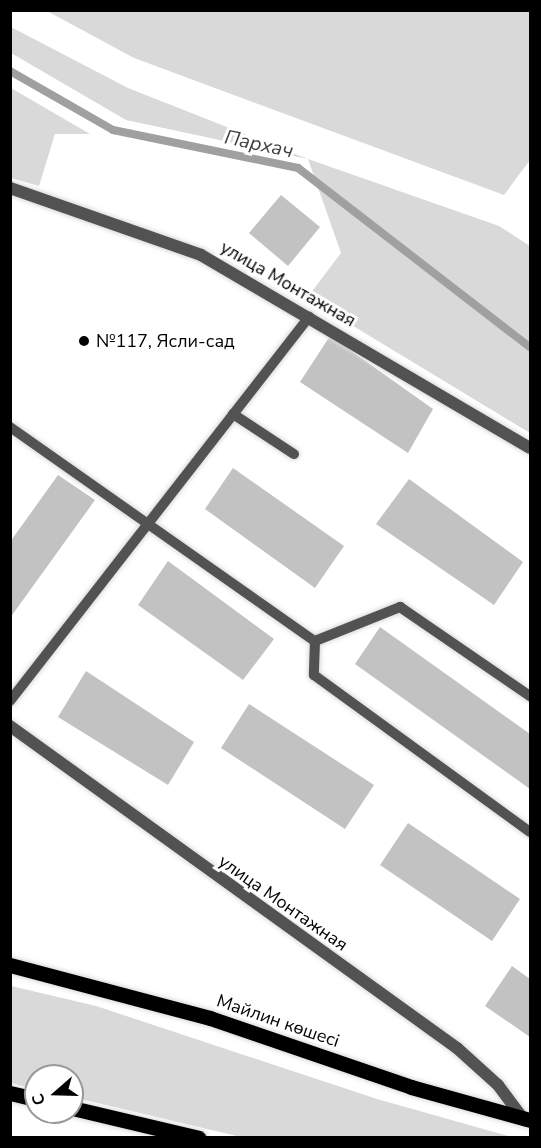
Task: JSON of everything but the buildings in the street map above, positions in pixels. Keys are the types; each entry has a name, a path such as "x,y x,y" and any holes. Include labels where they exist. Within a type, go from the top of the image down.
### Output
{"main road":[{"name":"Майлин көшесі","path":"10,965 210,1018 411,1087 527,1120"},
{"path":"84,1111 199,1137"}],"street":[{"name":"улица Монтажная","path":"10,188 201,255 531,448"},
{"name":"улица Монтажная","path":"10,726 457,1048 498,1085 527,1120"}],"lane":[{"path":"10,701 309,317"},
{"path":"233,414 294,454"},
{"path":"11,429 315,641"},
{"path":"315,641 400,607 531,696"},
{"path":"315,641 314,675 531,831"}],"shaded area":[{"path":"47,11 530,11 530,160 504,195 134,58"},
{"path":"11,27 128,88 308,159 126,120 11,53"},
{"path":"11,88 90,134 55,134 39,186 11,178"},
{"path":"308,159 499,226 530,246 530,433 307,298 341,253"},
{"path":"11,986 96,1006 377,1099 512,1137 241,1137 84,1100 84,1064 24,1064 24,1086 11,1083"}],"waterway":[{"name":"Пархач","path":"10,71 113,130 298,168 530,347"}],"place":[{"name":"№117, Ясли-сад","path":"84,341"}]}
